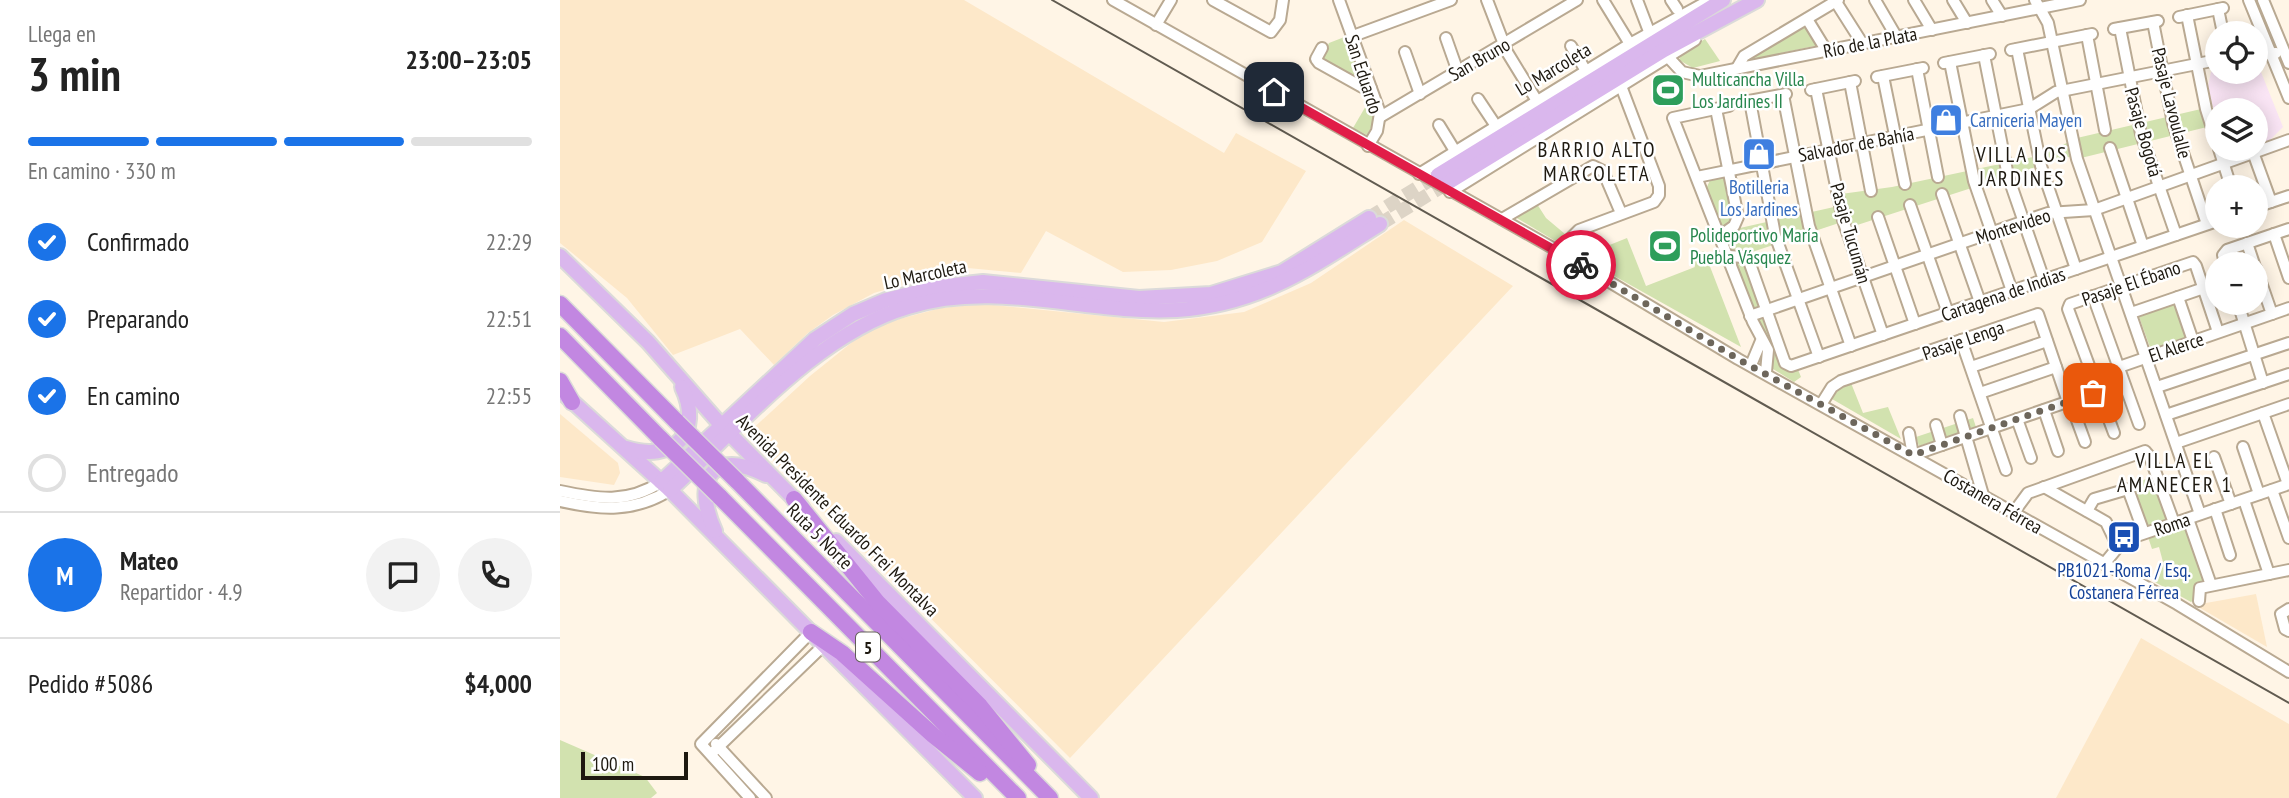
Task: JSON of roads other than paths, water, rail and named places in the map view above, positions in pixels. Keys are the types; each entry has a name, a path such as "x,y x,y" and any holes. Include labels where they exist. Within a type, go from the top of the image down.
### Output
{"highway":[{"name":"Ruta 5 Norte","path":"560,304 1051,798"},
{"name":"5","path":"560,336 1015,798"},
{"path":"560,381 566,396"},
{"path":"794,499 883,608 994,721 1051,798"},
{"path":"811,632 842,653 933,735 1015,798"}],"main road":[{"name":"Lo Marcoleta","path":"1446,183 1649,40 1723,0"},
{"path":"1446,183 1656,55 1737,8 1757,0"},
{"name":"Lo Marcoleta","path":"665,486 726,429 817,354 868,322 909,306 940,299 1026,292 1160,310 1232,302 1295,278 1375,221"},
{"name":"Avenida Presidente Eduardo Frei Montalva","path":"560,256 776,481 1091,798"},
{"path":"621,446 647,453 659,453 675,445 684,436 689,425 690,406 675,373"},
{"path":"566,396 721,541 975,798"},
{"path":"721,541 704,500 706,483 713,472 724,466 737,465 776,481"}],"street":[{"name":"Costanera Férrea","path":"1112,0 1419,174 1446,183 1502,219 1751,365 2014,512 2289,672"},
{"path":"1156,25 1171,0"},
{"path":"1213,0 1236,6 1273,31 1280,20 1283,0"},
{"name":"San Eduardo","path":"1339,0 1380,117 1377,131 1368,146"},
{"path":"1353,36 1451,0"},
{"path":"1487,0 1504,45 1537,101"},
{"name":"San Bruno","path":"1380,117 1577,0"},
{"path":"1603,0 1630,44"},
{"path":"1637,0 1649,40"},
{"name":"Lo Marcoleta","path":"1419,174 1630,44 1649,40 1710,0"},
{"path":"1875,0 1896,36"},
{"path":"1914,0 1932,30"},
{"path":"1953,0 1967,23"},
{"path":"1992,0 2001,16"},
{"name":"Río de la Plata","path":"1668,57 1679,70 1692,76 2001,16 2037,4 2077,0"},
{"path":"2249,0 2289,98"},
{"path":"2263,0 2288,59"},
{"path":"1737,68 1744,56 1837,1 1862,43"},
{"path":"2037,4 2048,23 2074,150 2200,514"},
{"path":"1446,183 1621,86 1722,23 1737,8"},
{"path":"2205,100 2183,16 2221,9 2222,21"},
{"path":"1807,19 1826,50"},
{"name":"Pasaje Lavoulalle","path":"2117,28 2155,21 2173,123 2191,176 2205,207"},
{"name":"Pasaje Bogotá","path":"2117,28 2141,134 2176,235"},
{"path":"2076,269 2041,166 2014,49 2090,35 2105,130"},
{"path":"1446,38 1458,72"},
{"path":"1570,46 1586,71"},
{"path":"1322,48 1318,63 1362,87 1371,88"},
{"path":"1405,52 1420,94"},
{"path":"2268,53 2288,59"},
{"path":"2012,291 1974,181 1947,62 1987,54 2008,176 2044,280"},
{"path":"2268,63 2275,64 2288,59"},
{"name":"Salvador de Bahía","path":"1697,177 2029,109 2062,91 2205,63"},
{"path":"1905,184 1880,76 1920,68 1938,177"},
{"path":"2200,82 2205,75"},
{"name":"Pasaje Tucumán","path":"1861,143 1852,82 1814,89 1843,220 1883,335"},
{"path":"1558,251 1578,230 1654,202 1660,192 1621,86"},
{"path":"1819,357 1775,235 1746,102 1785,95 1810,230 1851,346"},
{"path":"1478,99 1496,126"},
{"path":"1729,106 1677,117 1686,150 1727,257 1750,316 1769,354 1766,372"},
{"path":"1716,108 1738,217 1734,226 1720,236"},
{"path":"1439,125 1455,151"},
{"name":"Montevideo","path":"2277,145 2289,133"},
{"name":"Montevideo","path":"2268,149 2289,141"},
{"path":"1861,143 1871,191"},
{"path":"2110,148 2143,246"},
{"path":"2222,161 2227,175"},
{"name":"Montevideo","path":"1750,316 2024,221 2056,211 2094,210 2235,161"},
{"path":"2256,161 2272,202"},
{"path":"1502,219 1593,166 1603,171 1621,213"},
{"path":"1942,194 1980,302"},
{"path":"2268,203 2289,196"},
{"path":"1910,205 1948,313"},
{"path":"1878,217 1915,324"},
{"name":"Cartagena de Indias","path":"1766,310 1788,366 2205,225"},
{"path":"2234,252 2247,243 2289,229"},
{"path":"2274,234 2289,278"},
{"path":"2247,243 2250,252"},
{"path":"1727,257 1745,257 1749,261 1766,310"},
{"name":"Pasaje El Ébano","path":"2097,391 2068,306 2194,263 2204,288"},
{"path":"2131,313 2204,288 2218,332"},
{"path":"2093,296 2139,424"},
{"path":"2178,297 2193,341"},
{"path":"2268,303 2272,314"},
{"name":"El Alerce","path":"1913,455 2097,391 2118,368 2289,308"},
{"name":"Pasaje Lenga","path":"1822,403 1834,385 1865,379 2038,314 2047,341"},
{"path":"2241,315 2263,383"},
{"path":"1751,365 1761,341"},
{"path":"1961,341 2006,470"},
{"path":"1971,367 2047,341 2085,442"},
{"path":"2157,387 2289,343"},
{"path":"1980,393 2056,367"},
{"path":"2166,415 2289,374"},
{"path":"2097,391 2114,433"},
{"path":"2176,443 2289,404"},
{"path":"2043,410 2058,451"},
{"path":"2263,413 2289,484"},
{"path":"1960,416 1983,495"},
{"path":"2017,419 2031,458"},
{"path":"1936,425 1942,445"},
{"path":"1909,433 1913,455"},
{"path":"2243,447 2259,494"},
{"path":"2014,512 2025,495 2146,452 2174,523"},
{"path":"2214,457 2231,504"},
{"name":"Roma","path":"2104,564 2118,547 2144,533 2289,484"},
{"name":"Lo Marcoleta","path":"560,491 607,500 665,486"},
{"name":"Lo Marcoleta","path":"560,501 604,509 630,507 665,486"},
{"path":"2044,487 2108,524 2118,547"},
{"path":"2087,511 2094,499 2128,489 2144,533"},
{"path":"2272,490 2289,538"},
{"path":"2244,500 2269,574"},
{"path":"2215,509 2230,555"},
{"path":"2188,519 2211,586"},
{"path":"2199,601 2198,589 2289,570"},
{"path":"2289,609 2281,614 2285,629 2289,631"},
{"path":"709,736 811,632"},
{"path":"715,751 824,645"},
{"path":"709,736 726,732 729,738"},
{"path":"709,736 715,751 750,798"},
{"path":"715,751 766,798"}],"tunnel":[{"path":"1369,218 1438,175"},
{"path":"1380,224 1449,182"}],"railway":[{"path":"1052,0 2289,703"}],"place":[{"name":"Multicancha Villa Los Jardines II","path":"1668,90"},
{"name":"Carniceria Mayen","path":"1946,120"},
{"name":"Botilleria Los Jardines","path":"1759,154"},
{"name":"Polideportivo María Puebla Vásquez","path":"1665,246"},
{"name":"PB1021-Roma / Esq. Costanera Férrea","path":"2124,537"}],"district":[{"name":"BARRIO ALTO MARCOLETA","path":"1597,161"},
{"name":"VILLA LOS JARDINES","path":"2022,166"},
{"name":"VILLA EL AMANECER 1","path":"2175,472"}]}
